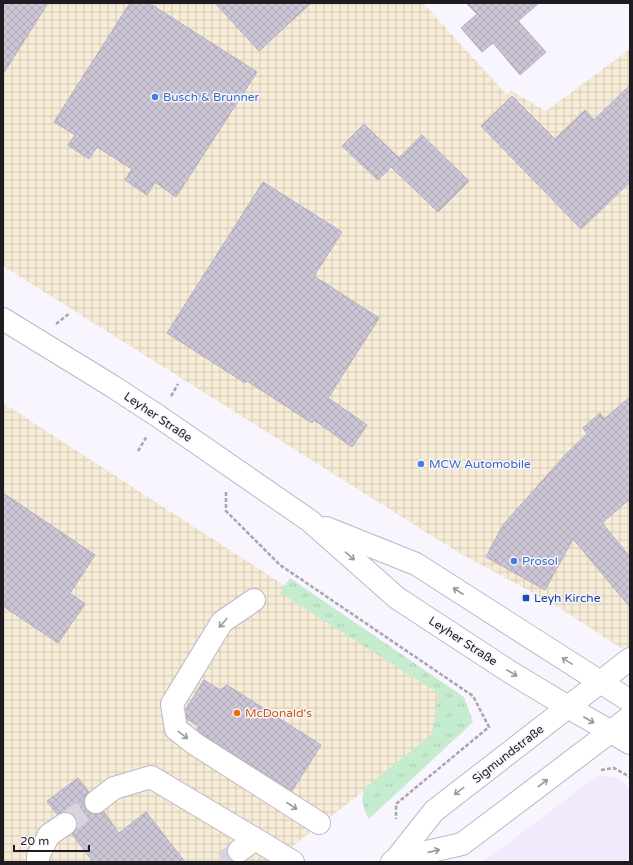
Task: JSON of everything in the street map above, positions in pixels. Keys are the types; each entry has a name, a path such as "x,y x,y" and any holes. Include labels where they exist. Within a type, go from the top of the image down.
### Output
{"main road":[{"name":"Leyher Straße","path":"3,319 145,408 310,521 398,598 510,672 630,743"},
{"name":"Leyher Straße","path":"310,521 416,564 630,700"},
{"path":"254,600 222,622 172,704 176,729 194,744 319,823"},
{"name":"Sigmundstraße","path":"394,861 434,811 630,659"},
{"name":"Sigmundstraße","path":"394,861 462,844 630,717"},
{"path":"96,802 114,788 151,777 247,845 293,862"},
{"path":"38,862 38,856 49,835 64,824"}],"path":[{"path":"226,511 280,565 473,696 489,727"},
{"path":"599,771 614,768 630,776"}],"shaded area":[{"path":"3,3 423,3 507,95 511,91 546,111 630,49 630,654 555,605 456,551 3,266"},
{"path":"3,403 441,687 435,736 272,862 3,862"},
{"path":"597,776 615,777 630,788 630,862 483,862"}],"green space":[{"path":"290,578 464,697 473,722 369,819 363,804 365,788 432,734 438,693 280,593"}],"building":[{"path":"3,3 48,3 3,74"},
{"name":"Busch & Brunner","path":"130,3 149,3 257,72 176,197 155,182 147,195 125,180 132,169 97,147 89,159 68,145 75,135 54,122"},
{"path":"215,3 311,3 259,51"},
{"path":"466,3 539,3 518,21 546,52 520,75 493,43 482,52 461,28 477,14"},
{"path":"630,85 630,182 581,229 481,126 512,96 555,139 585,110 594,120"},
{"path":"364,124 399,158 422,135 469,181 438,212 391,167 378,180 342,146"},
{"path":"263,182 342,232 314,276 379,318 328,398 367,425 352,447 314,420 312,423 247,381 245,383 167,333"},
{"path":"630,397 630,499 602,523 630,557 630,607 573,539 545,590 486,557 503,525 566,454 587,434 583,428 600,413 604,419"},
{"path":"3,493 95,555 70,593 85,604 58,643 3,606"},
{"path":"204,680 220,690 227,685 321,745 292,791 202,734 197,729 199,726 187,719 186,709"},
{"path":"78,778 89,792 84,798 86,810 97,814 104,812 119,833 146,812 185,862 93,862 72,834 76,830 77,823 75,817 71,813 64,812 57,814 47,801"}],"tunnel":[{"path":"65,824 96,802"},
{"path":"224,862 239,851"}],"place":[{"name":"Busch & Brunner","path":"155,97"},
{"name":"MCW Automobile","path":"421,464"},
{"name":"Prosol","path":"514,561"},
{"name":"Leyh Kirche","path":"526,598"},
{"name":"McDonald's","path":"237,713"}]}
